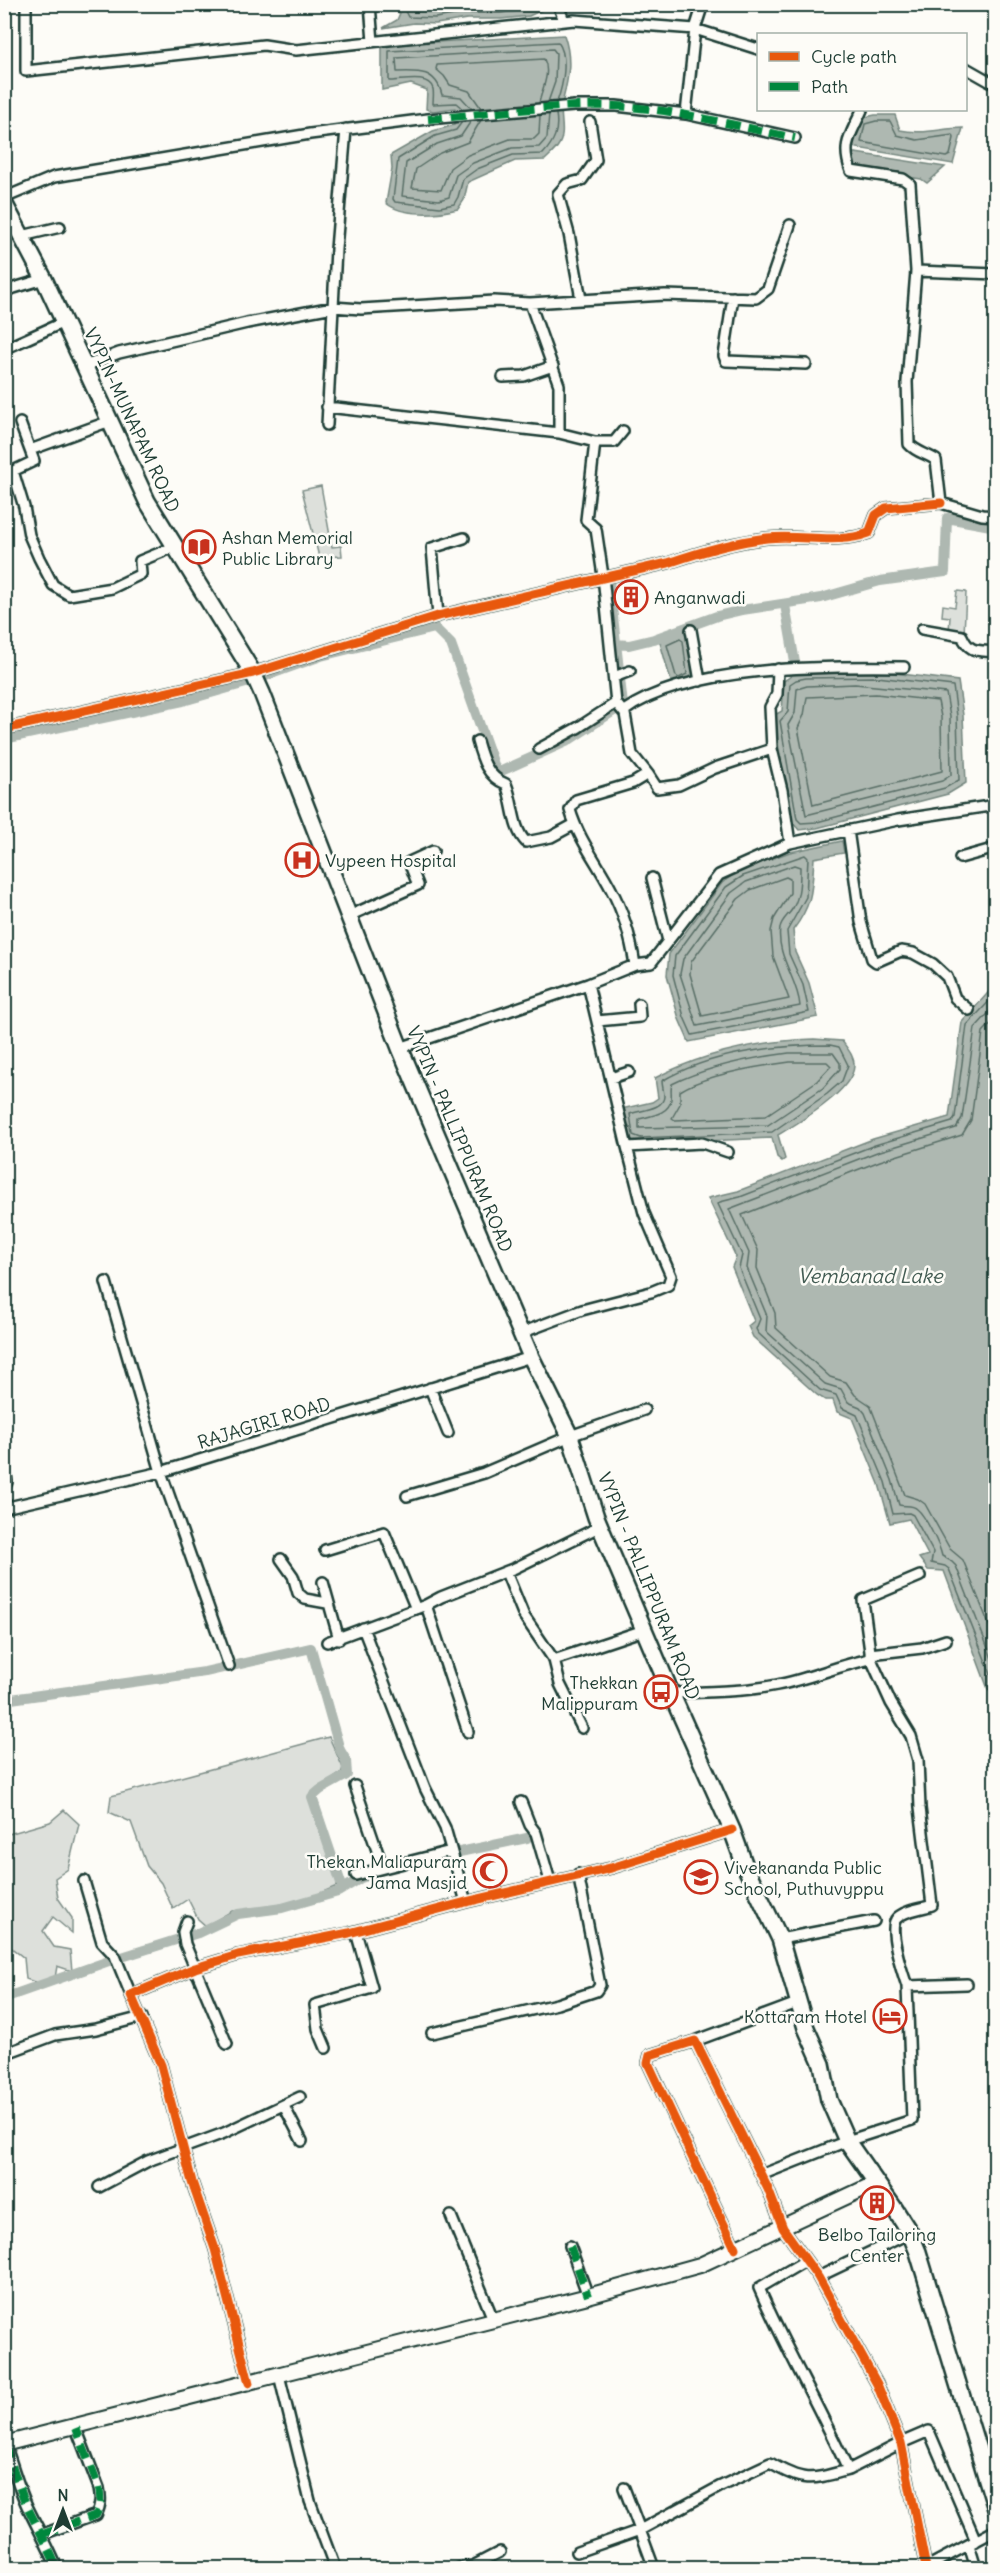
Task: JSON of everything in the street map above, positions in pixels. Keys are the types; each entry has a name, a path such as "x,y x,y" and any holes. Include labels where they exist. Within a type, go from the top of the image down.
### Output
{"main road":[{"name":"VYPIN-MUNAPAM ROAD","path":"4,203 44,279 147,501 256,679"},
{"name":"VYPIN - PALLIPPURAM ROAD","path":"256,679 400,1047 531,1357 570,1436 601,1526 644,1630 732,1830 745,1866 780,1939 806,2028 822,2064 828,2100 847,2140 910,2233 918,2252 996,2509"},
{"path":"5,2444 76,2428 700,2265 876,2184"}],"street":[{"path":"26,4 26,71 264,45 296,50 564,21 695,29 757,48"},
{"path":"370,4 373,42"},
{"path":"558,4 564,21"},
{"path":"686,114 695,29 703,4"},
{"path":"967,69 996,85"},
{"path":"4,198 54,177 346,129 574,106 616,106 686,114 795,138"},
{"path":"862,111 846,148 845,155 851,171 903,179 910,184 916,272 907,382 909,444 916,452 928,454 936,460 941,503"},
{"path":"581,299 569,234 558,194 567,184 582,180 596,160 590,122"},
{"path":"327,425 346,129"},
{"path":"85,366 119,353 247,323 333,307 361,309 494,300 530,303 665,295 756,298 765,293 790,225"},
{"path":"22,236 60,227"},
{"path":"916,272 996,274"},
{"path":"4,291 44,279"},
{"path":"733,297 724,356 728,363 806,364"},
{"path":"530,303 559,385 559,433"},
{"path":"4,349 64,322"},
{"path":"503,377 524,376 553,366"},
{"path":"327,407 559,433 595,442 614,442 622,431"},
{"path":"30,450 110,421"},
{"path":"21,423 34,461 13,471 24,507 29,535 54,585 69,595 111,588 141,574 140,561 174,547"},
{"path":"595,442 585,514 587,523 596,529 616,703 624,711 632,754 657,788 680,785 715,768 772,749"},
{"path":"4,729 256,679 438,616 603,576 668,563 704,550 769,538 854,538 869,533 876,515 886,508 941,503 982,515 996,516"},
{"path":"438,616 432,548 464,538"},
{"path":"922,629 962,636 966,646 972,650 996,652"},
{"path":"692,630 700,681"},
{"path":"624,711 639,701 700,681 786,669 904,667"},
{"path":"786,669 770,707 772,749 782,790 790,843"},
{"path":"614,676 630,671"},
{"path":"539,749 616,703"},
{"path":"477,741 486,768 495,780 506,784 511,796 518,834 526,842 551,837 575,824"},
{"path":"635,965 631,940 611,889 596,866 570,810 576,800 633,783 648,774"},
{"path":"400,1047 588,984 635,965 651,963 719,874 790,843 924,815 996,806"},
{"path":"848,830 861,922 872,959 876,962 882,961 901,951 914,953 933,964 947,977 958,1003 969,1010"},
{"path":"960,858 996,848"},
{"path":"349,916 418,885 409,862 433,851"},
{"path":"652,878 668,941"},
{"path":"521,1333 582,1310 651,1292 668,1285 671,1276 644,1213 588,984"},
{"path":"597,1021 640,1017 639,1004"},
{"path":"610,1078 629,1071"},
{"path":"627,1147 702,1143 728,1152"},
{"path":"106,1282 161,1472 229,1666"},
{"name":"RAJAGIRI ROAD","path":"4,1508 161,1472 531,1357"},
{"path":"430,1389 448,1433"},
{"path":"407,1496 484,1473 570,1436 644,1410"},
{"path":"4,1458 7,1482 4,1488"},
{"path":"327,1642 507,1572 601,1526"},
{"path":"325,1550 384,1532 416,1609"},
{"path":"281,1559 293,1576 298,1593 305,1599 327,1603"},
{"path":"507,1572 524,1616 554,1660 560,1684 582,1728"},
{"path":"761,2175 847,2140 912,2120 907,1986 895,1939 894,1922 898,1917 932,1905 920,1808 918,1760 911,1736 891,1703 871,1657 862,1600 920,1576"},
{"path":"323,1582 327,1603 339,1639"},
{"path":"426,1605 468,1732"},
{"path":"363,1628 425,1788 445,1828 466,1902"},
{"path":"554,1660 644,1630"},
{"path":"671,1693 729,1691 778,1685 871,1657 922,1648 946,1640"},
{"path":"355,1786 383,1868"},
{"path":"521,1802 530,1825 536,1833 550,1881"},
{"path":"131,1995 195,1968 238,1955 356,1932 466,1902 611,1868 732,1830"},
{"path":"356,1875 452,1853"},
{"path":"432,2033 557,2004 596,1991 600,1985 578,1874"},
{"path":"84,1881 102,1941 116,1959 161,2065 192,2182 218,2260 249,2383"},
{"path":"187,1921 183,1932 185,1944 227,2044"},
{"path":"780,1939 874,1921"},
{"path":"326,2048 318,2029 315,2005 372,1988 356,1932"},
{"path":"907,1986 967,1984"},
{"path":"735,2248 648,2063 650,2055 800,2002"},
{"path":"4,2054 55,2035 96,2030 142,2017"},
{"path":"695,2041 761,2175 783,2228 818,2277 877,2384 901,2443 925,2568 996,2530"},
{"path":"99,2187 148,2161 224,2133 300,2097"},
{"path":"284,2106 302,2141"},
{"path":"451,2216 493,2319"},
{"path":"818,2277 910,2233"},
{"path":"570,2246 588,2296"},
{"path":"805,2261 759,2288 782,2342 825,2421 848,2470"},
{"path":"279,2375 310,2501 335,2568"},
{"path":"43,2534 96,2515 99,2509 101,2498 99,2488 76,2428"},
{"path":"577,2552 640,2530 721,2486 770,2463 789,2475 813,2480 848,2470 929,2431 973,2543 976,2568"},
{"path":"5,2444 26,2503 38,2530 43,2534 57,2568"},
{"path":"624,2488 654,2568"},
{"path":"459,2568 473,2566 500,2552"}],"shaded area":[{"path":"321,486 332,547 341,546 342,556 319,557 302,490"},
{"path":"957,591 966,592 964,634 949,631 950,617 942,616 943,605 955,607"},
{"path":"329,1737 343,1768 341,1773 314,1791 344,1883 309,1898 262,1909 232,1911 206,1926 198,1919 188,1899 173,1909 161,1883 147,1866 131,1822 109,1812 111,1796"},
{"path":"64,1810 79,1824 68,1869 55,1878 58,1898 72,1918 72,1933 53,1917 43,1931 54,1947 70,1950 72,1971 57,1966 55,1978 40,1984 26,1979 24,1958 9,1946 5,1948 5,1835 50,1822"}],"water":[{"path":"542,4 542,10 529,16 467,19 436,24 414,23 383,28 397,20 400,13 387,5"},
{"path":"564,35 569,62 561,109 562,136 557,148 545,160 515,161 468,182 464,200 458,209 431,213 411,212 402,211 386,203 392,169 391,155 433,131 454,125 459,114 455,108 433,111 426,109 427,90 411,84 382,90 382,45"},
{"path":"895,115 900,130 924,132 963,128 953,164 851,147 861,118"},
{"path":"849,152 945,167 927,183 921,179 855,169"},
{"path":"688,630 694,681 672,685 659,639"},
{"path":"877,671 958,681 963,715 966,783 948,794 817,828 799,830 792,822 773,716 782,711 784,681 794,674"},
{"path":"842,841 844,853 814,858 812,888 808,904 793,930 795,952 809,983 818,1017 689,1042 679,1019 667,975 669,954 722,883 740,870 790,852"},
{"name":"Vembanad Lake","path":"995,985 995,1694 988,1689 944,1571 928,1570 919,1558 928,1555 909,1519 890,1523 879,1484 852,1418 837,1412 833,1400 825,1400 817,1395 753,1337 748,1326 754,1321 732,1267 736,1257 708,1198 738,1191 873,1139 949,1117 962,1022"},
{"path":"814,1039 842,1041 852,1056 854,1066 845,1086 835,1096 778,1135 785,1159 782,1161 777,1157 772,1138 640,1144 628,1142 621,1109 652,1102 658,1098 655,1078 712,1055 732,1050 773,1042"}],"waterway":[{"path":"614,644 629,645 654,639 717,616 742,610 821,598 880,581 945,572 947,518 996,527"},
{"path":"4,739 183,701 246,683 321,656 435,628 451,644 497,773 566,742 623,705 609,581"},
{"path":"785,605 797,674"},
{"path":"4,1700 205,1672 311,1648 340,1750 346,1760 347,1775 312,1797 343,1889"},
{"path":"445,1855 527,1838"},
{"path":"4,1998 198,1933 238,1914 282,1908 338,1892 361,1878 372,1875"}],"marked path":[{"path":"428,119 545,108 615,106 683,114 795,138"},
{"path":"570,2246 588,2296"},
{"path":"43,2534 96,2515 99,2508 99,2488 76,2428"},
{"path":"5,2444 24,2498 57,2568"}],"cycle path":[{"path":"4,729 253,673 438,616 668,563 729,545 780,537 831,539 857,536 869,533 876,515 886,508 941,503"},
{"path":"249,2383 215,2249 192,2182 161,2065 131,1995 195,1968 238,1955 349,1933 466,1902 611,1868 732,1830"},
{"path":"735,2248 648,2063 650,2055 695,2041 768,2189 783,2228 818,2277 877,2384 901,2443 926,2568"}],"place":[{"name":"Ashan Memorial Public Library","path":"199,547"},
{"name":"Anganwadi","path":"631,597"},
{"name":"Vypeen Hospital","path":"302,860"},
{"name":"Thekkan Malippuram","path":"661,1692"},
{"name":"Thekan Maliapuram Jama Masjid","path":"490,1871"},
{"name":"Vivekananda Public School, Puthuvyppu","path":"701,1877"},
{"name":"Kottaram Hotel","path":"890,2016"},
{"name":"Belbo Tailoring Center","path":"877,2203"}]}
